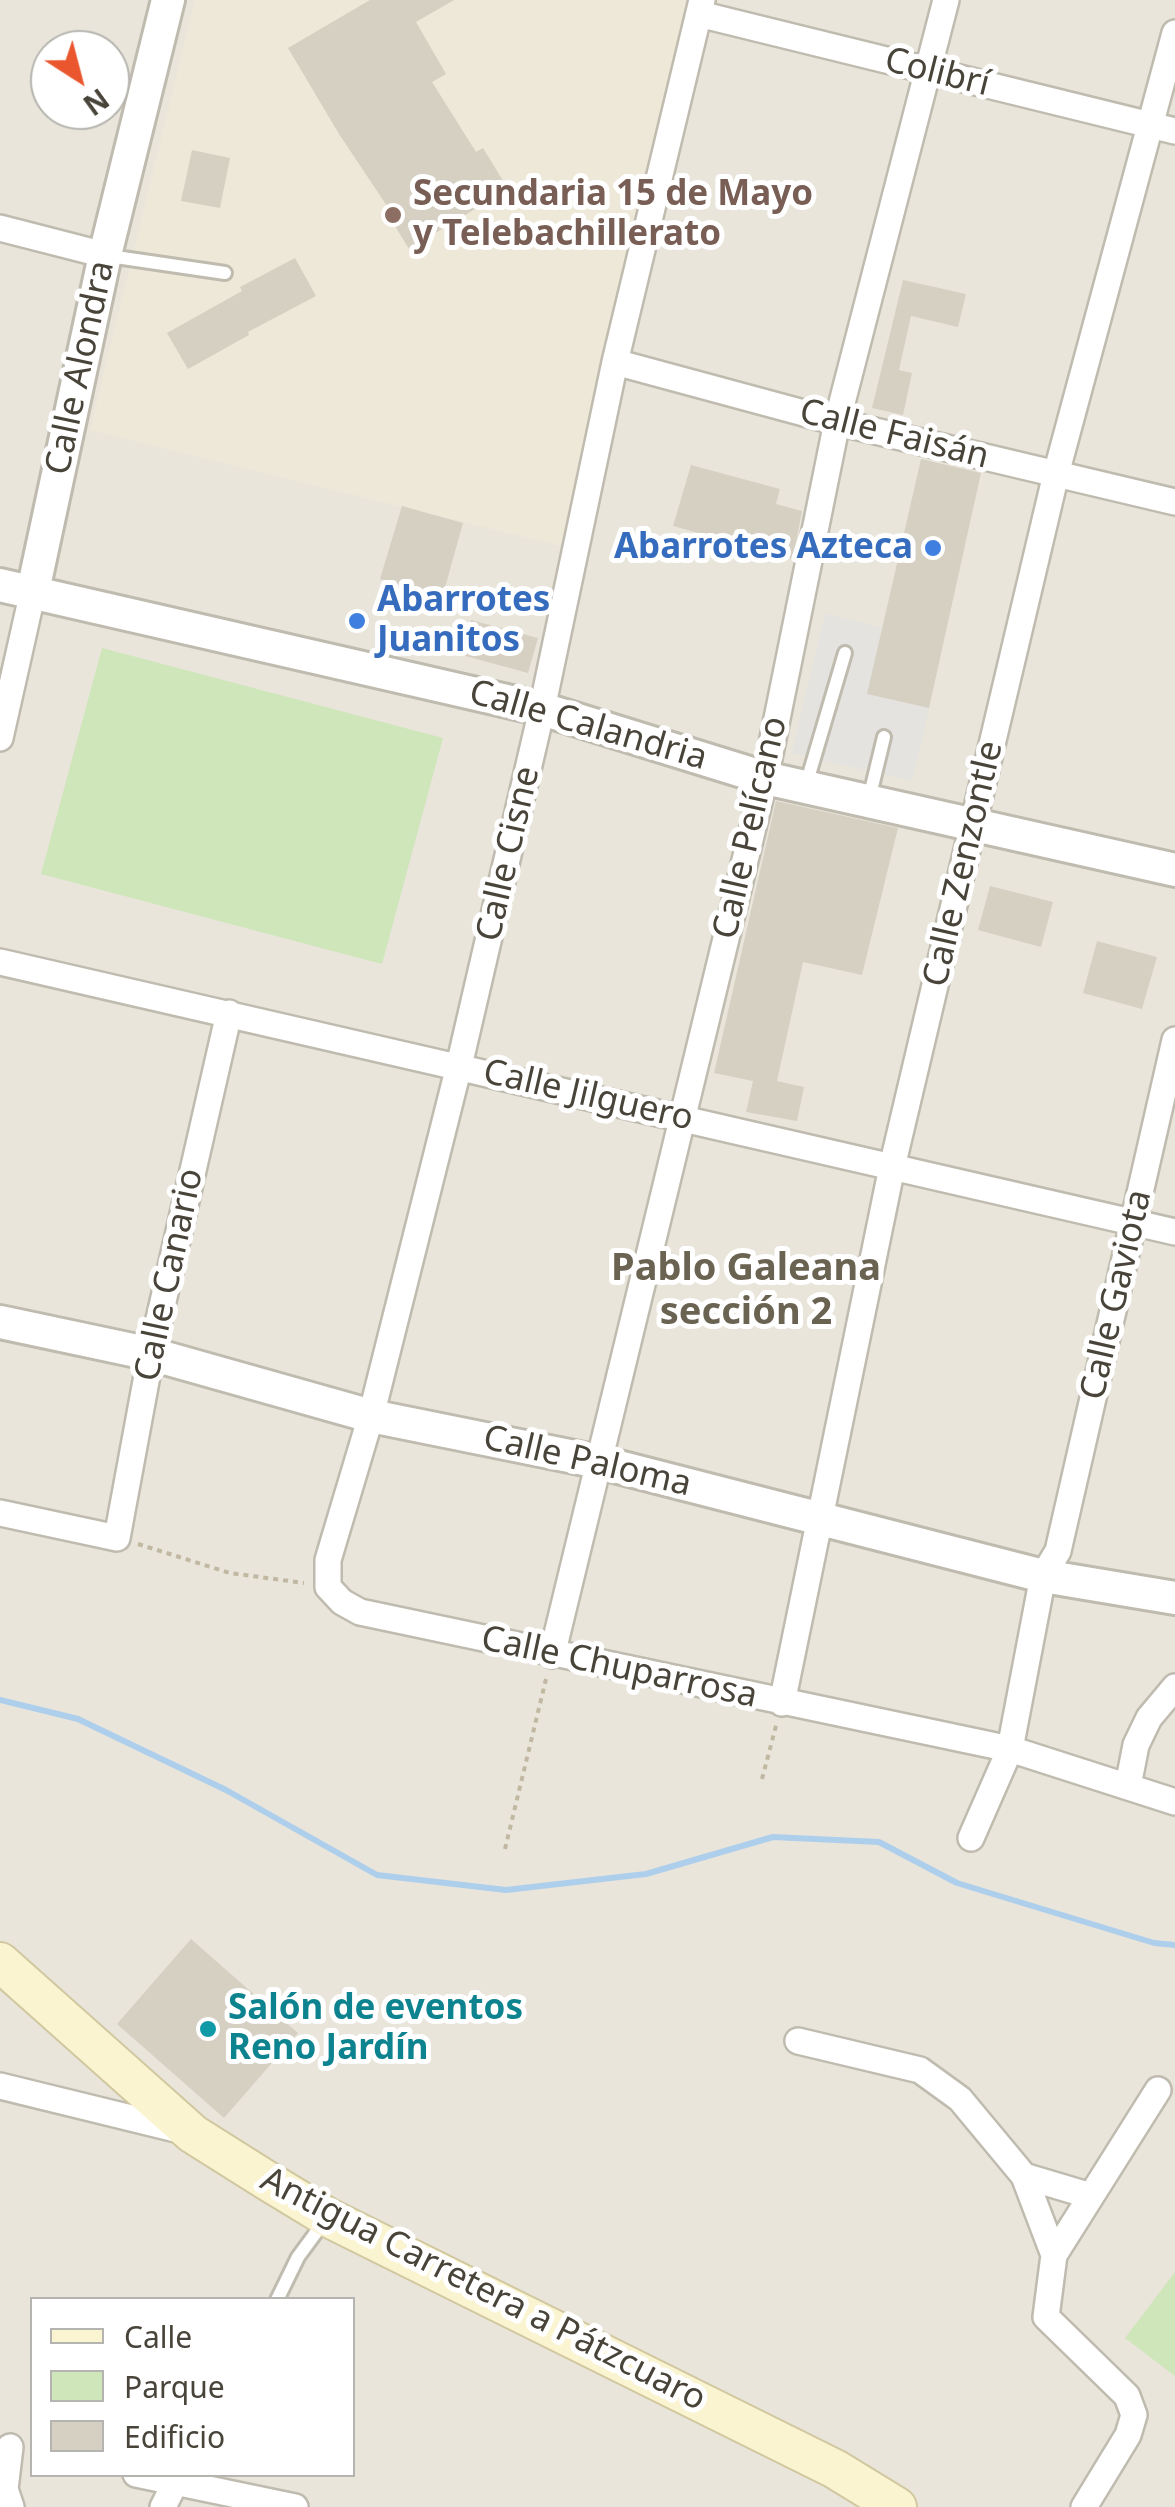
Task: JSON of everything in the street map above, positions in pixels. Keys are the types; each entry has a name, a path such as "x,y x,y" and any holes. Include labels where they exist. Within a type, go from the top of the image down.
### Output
{"main road":[{"name":"Antigua Carretera a Pátzcuaro","path":"0,1962 194,2134 328,2217 835,2469 897,2507"}],"street":[{"name":"Calle Alondra","path":"0,738 106,255 168,0"},
{"name":"Calle Pelícano","path":"552,1655 765,778 837,422 946,0"},
{"name":"Colibrí","path":"700,7 925,71 1164,128"},
{"name":"Calle Cisne","path":"328,1587 328,1560 371,1416 459,1066 542,709 615,362 700,7"},
{"name":"Calle Zenzontle","path":"782,1703 892,1167 1056,474 1164,128 1175,33"},
{"path":"0,228 106,255"},
{"name":"Calle Faisán","path":"615,362 837,422 1175,502"},
{"name":"Calle Calandria","path":"0,585 542,709 765,778 1175,870"},
{"name":"Calle Jilguero","path":"0,962 1175,1232"},
{"name":"Calle Canario","path":"117,1538 150,1354 229,1013"},
{"name":"Calle Gaviota","path":"971,1838 1010,1749 1057,1569 1175,1040"},
{"name":"Calle Paloma","path":"0,1322 150,1354 371,1416 598,1462 1175,1598"},
{"path":"0,1513 117,1538"},
{"name":"Calle Chuparrosa","path":"328,1587 342,1602 360,1612 1010,1749 1175,1802"},
{"path":"1128,1786 1136,1745 1149,1718 1175,1687"},
{"path":"798,2041 920,2070 960,2100 1024,2176 1054,2255"},
{"path":"0,2086 194,2134"},
{"path":"1084,2507 1128,2436 1134,2416 1126,2396 1046,2317 1054,2255 1158,2090"},
{"path":"1024,2176 1091,2196"},
{"path":"11,2507 5,2489 14,2448"},
{"path":"149,2477 296,2507"},
{"path":"163,2507 175,2483"}],"lane":[{"path":"106,255 225,273"},
{"path":"805,787 846,653"},
{"path":"868,802 884,737"},
{"path":"278,2297 298,2257 328,2217"}],"path":[{"path":"117,1538 230,1572 328,1587"},
{"path":"505,1850 552,1655"},
{"path":"762,1779 782,1703"}],"shaded area":[{"path":"0,0 1175,0 1175,2507 0,2507"},
{"name":"Secundaria 15 de Mayo y Telebachillerato","path":"195,0 696,0 561,546 90,430"},
{"path":"825,614 883,628 867,694 929,708 912,781 792,753"}],"green space":[{"path":"102,648 443,738 382,964 41,874"},
{"path":"1175,2272 1175,2376 1125,2338"}],"building":[{"path":"370,0 454,0 416,22 446,74 432,82 476,152 483,148 508,189 409,249 384,208 387,206 288,48"},
{"path":"192,150 230,158 220,208 181,201"},
{"path":"295,258 316,296 188,369 167,333"},
{"path":"903,280 966,294 958,327 911,316 899,370 912,373 903,415 872,408"},
{"name":"Abarrotes Azteca","path":"921,459 981,473 929,708 867,694"},
{"path":"691,465 780,489 776,504 802,511 793,559 673,526"},
{"path":"402,506 463,523 437,616 410,609 415,589 380,579"},
{"path":"471,620 538,638 528,673 462,655"},
{"path":"776,801 898,828 862,975 803,962 777,1081 804,1087 797,1121 746,1112 753,1081 714,1073"},
{"path":"990,886 1053,902 1041,947 978,930"},
{"path":"1097,941 1157,957 1142,1009 1083,993"},
{"name":"Salón de eventos Reno Jardín","path":"191,1939 298,2033 224,2118 117,2024"}],"waterway":[{"path":"0,1700 78,1719 226,1790 377,1875 506,1890 646,1874 773,1837 879,1842 957,1883 1154,1943 1175,1945"}],"place":[{"name":"Secundaria 15 de Mayo y Telebachillerato","path":"393,215"},
{"name":"Abarrotes Azteca","path":"933,548"},
{"name":"Abarrotes Juanitos","path":"357,621"},
{"name":"Salón de eventos Reno Jardín","path":"208,2029"}],"district":[{"name":"Pablo Galeana sección 2","path":"746,1291"}]}
